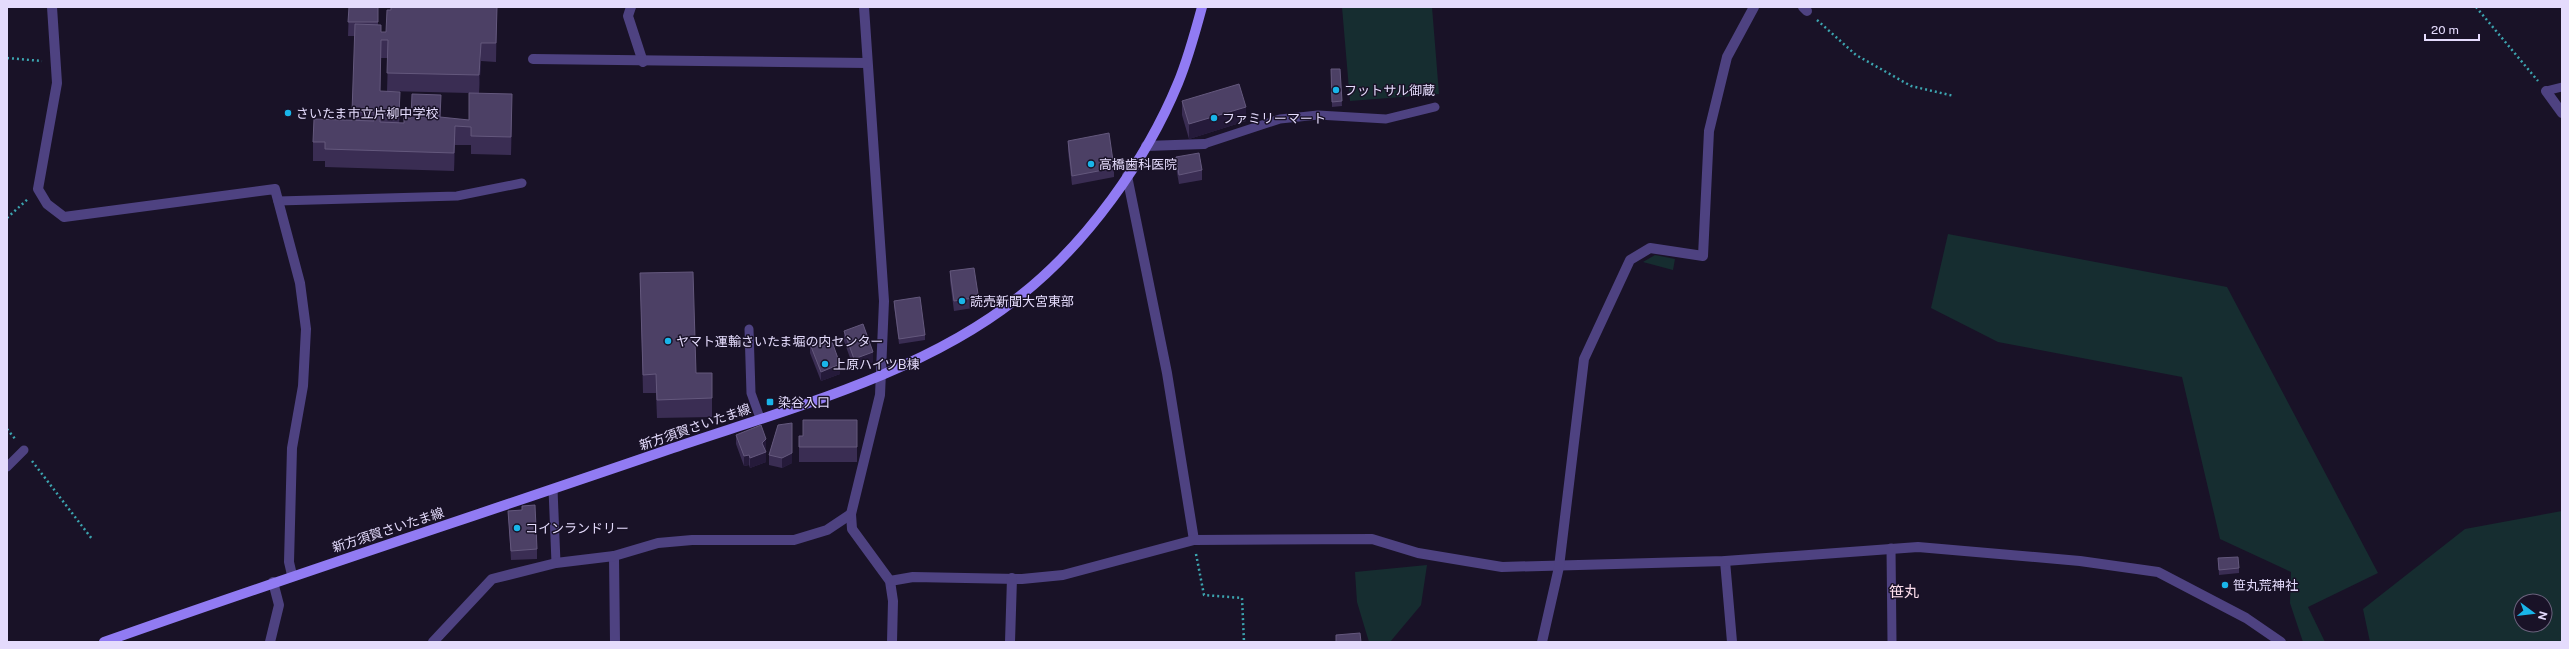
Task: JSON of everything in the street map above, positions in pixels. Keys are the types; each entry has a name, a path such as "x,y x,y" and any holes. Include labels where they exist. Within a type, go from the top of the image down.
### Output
{"main road":[{"name":"新方須賀さいたま線","path":"104,642 292,575 553,489 881,376 946,344 1019,297 1076,242 1127,176 1146,146 1177,85 1202,7"}],"street":[{"path":"52,7 57,83 38,189 47,204 64,217 275,189 300,283 306,329 303,386 292,448 289,562 292,575"},
{"path":"631,7 628,16 643,62"},
{"path":"864,7 884,301 880,395 851,514 852,530 890,581 894,601 892,642"},
{"path":"1542,642 1559,566 1584,359 1630,260 1650,248 1703,256 1709,131 1727,57 1754,7"},
{"path":"533,59 643,62 867,63"},
{"path":"2546,91 2562,113"},
{"path":"1146,146 1204,144"},
{"path":"1127,176 1167,373 1194,540"},
{"path":"433,642 492,579 556,563 614,556 658,543 692,540 794,540 827,530 851,514"},
{"path":"890,581 913,577 1012,578 1063,575 1194,540 1372,539 1418,553 1502,567 1725,561 1918,546 2042,557 2158,572 2246,618 2281,642"},
{"path":"614,556 615,642"},
{"path":"1725,561 1732,642"},
{"path":"1010,642 1012,578"},
{"path":"270,642 279,605 273,582"}],"lane":[{"path":"2546,91 2562,86"},
{"path":"1204,144 1280,119 1318,115 1386,119 1435,107"},
{"path":"278,201 457,196 522,182"},
{"path":"749,329 751,393 760,418"},
{"path":"7,467 24,450"},
{"path":"553,489 556,563"},
{"path":"1891,548 1892,642"}],"path":[{"path":"2476,7 2546,91"},
{"path":"1805,9 1863,58 1911,86 1954,96"},
{"path":"7,58 55,62"},
{"path":"7,218 38,189"},
{"path":"7,430 92,539"},
{"path":"1194,540 1204,595 1242,598 1244,642"}],"green space":[{"path":"1342,7 1432,7 1439,94 1350,101"},
{"path":"1948,234 2227,287 2378,573 2308,607 2325,642 2303,642 2290,603 2291,572 2220,539 2182,377 1998,342 1931,308"},
{"path":"1655,255 1675,259 1673,270 1643,262"},
{"path":"2562,511 2562,642 2370,642 2363,609 2465,529"},
{"path":"1427,565 1421,605 1390,642 1369,642 1357,602 1355,572"}],"building":[{"path":"349,7 378,7 378,22 348,22"},
{"path":"391,7 497,7 496,43 481,43 479,75 387,73 388,40 381,40 380,91 400,92 399,114 380,113 380,122 404,123 404,118 411,118 412,94 441,95 440,117 469,120 469,93 512,94 511,137 471,136 471,127 455,126 454,153 325,149 325,142 313,142 314,119 374,121 374,112 352,112 355,24 381,25 381,32 386,32 387,10 391,10"},
{"path":"1331,69 1340,69 1342,101 1332,102"},
{"path":"1239,84 1246,107 1189,124 1182,101"},
{"name":"高橋歯科医院","path":"1109,133 1114,168 1072,176 1068,141"},
{"path":"1199,153 1202,170 1179,175 1176,157"},
{"path":"974,268 978,294 973,295 973,298 954,301 950,271"},
{"name":"ヤマト運輸さいたま堀の内センター","path":"693,272 696,373 712,373 712,398 657,400 656,374 643,375 640,273"},
{"path":"920,297 925,335 899,339 894,301"},
{"path":"863,324 873,352 854,359 844,331"},
{"path":"830,336 840,364 821,372 810,344"},
{"path":"803,420 857,420 857,447 799,447 799,436 803,436"},
{"path":"792,423 792,453 782,458 769,455 778,425"},
{"path":"761,425 766,439 762,443 766,452 750,458 749,455 744,456 736,435"},
{"path":"535,505 537,549 511,551 508,511 522,510 522,506"},
{"path":"2238,557 2239,568 2219,570 2218,558"},
{"path":"1360,633 1361,642 1336,642 1336,635"}],"place":[{"name":"フットサル御蔵","path":"1336,90"},
{"name":"さいたま市立片柳中学校","path":"288,113"},
{"name":"ファミリーマート","path":"1214,118"},
{"name":"高橋歯科医院","path":"1091,164"},
{"name":"読売新聞大宮東部","path":"962,301"},
{"name":"ヤマト運輸さいたま堀の内センター","path":"668,341"},
{"name":"上原ハイツB棟","path":"825,364"},
{"name":"染谷入口","path":"770,402"},
{"name":"コインランドリー","path":"517,528"},
{"name":"笹丸荒神社","path":"2225,585"}],"district":[{"name":"笹丸","path":"1904,591"}]}
